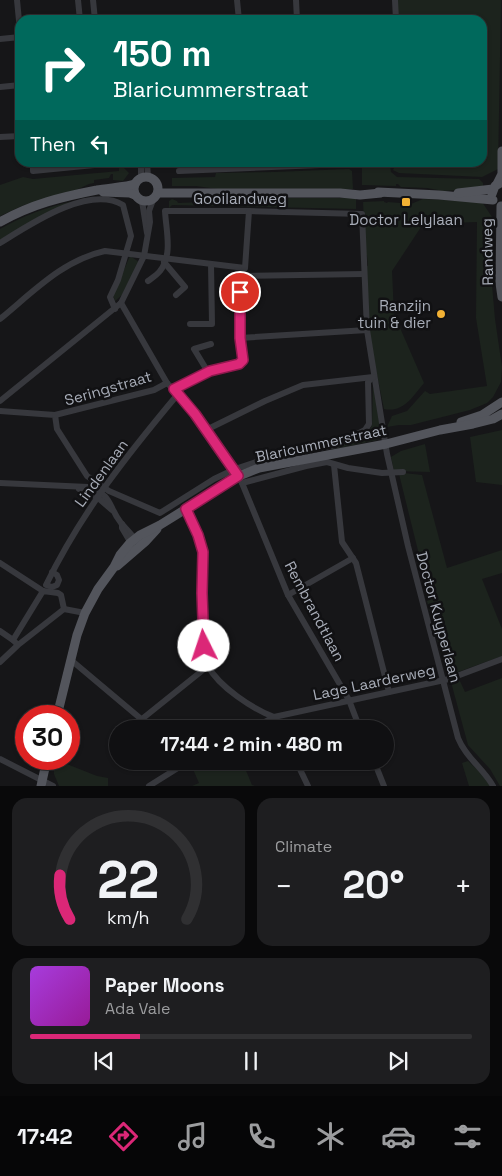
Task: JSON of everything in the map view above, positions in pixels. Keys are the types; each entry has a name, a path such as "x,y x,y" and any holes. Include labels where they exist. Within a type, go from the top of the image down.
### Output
{"main road":[{"path":"497,185 502,174 502,151"},
{"path":"139,198 134,189 141,180"},
{"path":"0,222 17,212 46,201 114,186 130,186 141,180 155,181 156,193"},
{"name":"Gooilandweg","path":"439,195 497,185"},
{"name":"Randweg","path":"497,185 492,195 499,204 500,283 502,297"},
{"name":"Gooilandweg","path":"139,198 156,193 340,193 360,190 439,195 499,204"},
{"path":"93,191 130,193 139,198"},
{"name":"Blaricummerstraat","path":"440,430 482,415 502,402"},
{"name":"Blaricummerstraat","path":"60,705 77,635 85,613 98,589 114,567 135,545 160,525 238,476 259,468 386,444 493,419 502,414"},
{"path":"42,783 45,770"}],"street":[{"path":"17,0 18,15"},
{"path":"78,0 80,15"},
{"path":"93,0 94,15"},
{"path":"237,0 239,15"},
{"path":"296,0 297,15"},
{"path":"395,0 396,15"},
{"path":"0,39 15,38"},
{"path":"0,87 15,86"},
{"path":"0,138 15,136"},
{"path":"33,167 33,171 74,167"},
{"path":"141,167 141,180"},
{"path":"141,180 145,167"},
{"name":"Gooilandweg","path":"180,171 255,167"},
{"path":"0,401 121,303 144,256 150,222 149,210 156,193"},
{"path":"139,198 148,236"},
{"path":"0,243 72,204 97,200 116,201 123,205 132,236 110,297 115,309"},
{"name":"Gooilandweg","path":"165,261 168,249 165,211 362,214 364,274"},
{"path":"176,391 208,372 239,364 243,360 240,338 240,276 245,268 249,211"},
{"path":"0,319 64,267 87,255 105,251 127,252 165,261 245,268"},
{"path":"148,281 160,271 165,261"},
{"path":"165,261 186,287 176,295"},
{"path":"190,324 212,324 211,264"},
{"path":"240,276 364,274 368,330 386,444"},
{"name":"Rembrandtlaan","path":"121,303 167,383 176,391 206,430 238,476 288,595 349,700 357,720"},
{"path":"240,338 368,330"},
{"path":"208,372 194,349 211,344"},
{"path":"206,430 303,385 374,376"},
{"name":"Blaricummerstraat","path":"238,476 256,462 300,451 336,445 365,430 369,424 368,382 374,376"},
{"name":"Seringstraat","path":"0,412 56,415 154,390 167,383"},
{"name":"Lindenlaan","path":"52,572 100,492 176,391"},
{"path":"56,415 57,429 87,476 111,502 122,524 122,528 135,545"},
{"name":"Doctor Kuyperlaan","path":"386,444 408,546 461,746 468,758 486,775 493,786"},
{"name":"Blaricummerstraat","path":"100,492 160,513 214,479 327,462 334,465 382,473 404,472"},
{"path":"334,465 342,542 356,562 389,692"},
{"path":"0,483 88,487 100,492"},
{"path":"186,509 198,535 203,552 202,617 204,646 208,666 218,679 234,693 259,711 274,717 276,720"},
{"path":"288,595 353,558"},
{"path":"0,563 42,591 61,595 64,609"},
{"path":"0,662 15,642 42,591"},
{"path":"15,642 64,609 85,613"},
{"path":"0,631 15,642"},
{"name":"Lage Laarderweg","path":"268,720 274,717 443,680 502,659"},
{"path":"70,660 142,719 208,666"},
{"path":"0,759 42,783 53,786"},
{"path":"148,786 174,770"},
{"path":"300,770 308,786"},
{"path":"378,770 384,786"},
{"path":"162,778 165,786"}],"shaded area":[{"path":"398,0 501,0 498,169 482,177 399,173 393,170 394,167 487,167 487,15 398,15"},
{"path":"119,167 123,167 129,173 123,181 113,180 113,174 111,174 109,178 94,180 94,183 74,191 24,205 0,216 0,185 23,177 33,179 119,171"},
{"path":"390,167 391,172 397,177 479,179 483,186 443,191 401,187 398,184 396,186 362,185 362,168"},
{"path":"349,169 352,171 353,189 217,189 196,186 172,186 172,178 215,177 216,173"},
{"path":"213,197 356,198 356,209 172,205 169,208 169,201 172,199 178,203 203,202 204,199"},
{"path":"423,199 482,202 492,217 492,285 502,367 501,382 493,397 487,403 470,410 411,425 387,427 392,416 407,411 425,391 430,394 487,386 476,318 477,222 423,224 392,271 394,314 424,383 403,406 391,410 384,409 370,333 366,266 368,266 363,202 384,201 387,203 411,204"},
{"path":"75,201 0,240 0,229 9,224 45,209"},
{"path":"130,256 139,262 122,295 115,301 113,295"},
{"path":"373,384 381,433 377,440 330,450 369,431 372,425"},
{"path":"502,430 502,485 476,482 470,437"},
{"path":"425,444 430,472 394,471 391,457 401,451"},
{"path":"399,474 422,475 447,568 502,550 502,573 482,579 502,629 502,656 447,676 427,601 430,599"},
{"path":"502,678 502,786 500,786 490,769 468,745 451,682 459,679 465,692"},
{"path":"468,761 483,775 490,786 469,786 462,763"},
{"path":"80,769 108,778 108,786 59,786 54,770"},
{"path":"193,770 246,770 252,785 255,786 192,786 199,783"}],"place":[{"name":"Doctor Lelylaan","path":"406,202"},
{"name":"Ranzijn tuin & dier","path":"441,314"}],"route":[{"path":"204,646 202,617 203,552 198,535 186,509 238,476 195,414 174,389 210,371 239,364 243,360 240,338 240,292"}]}
